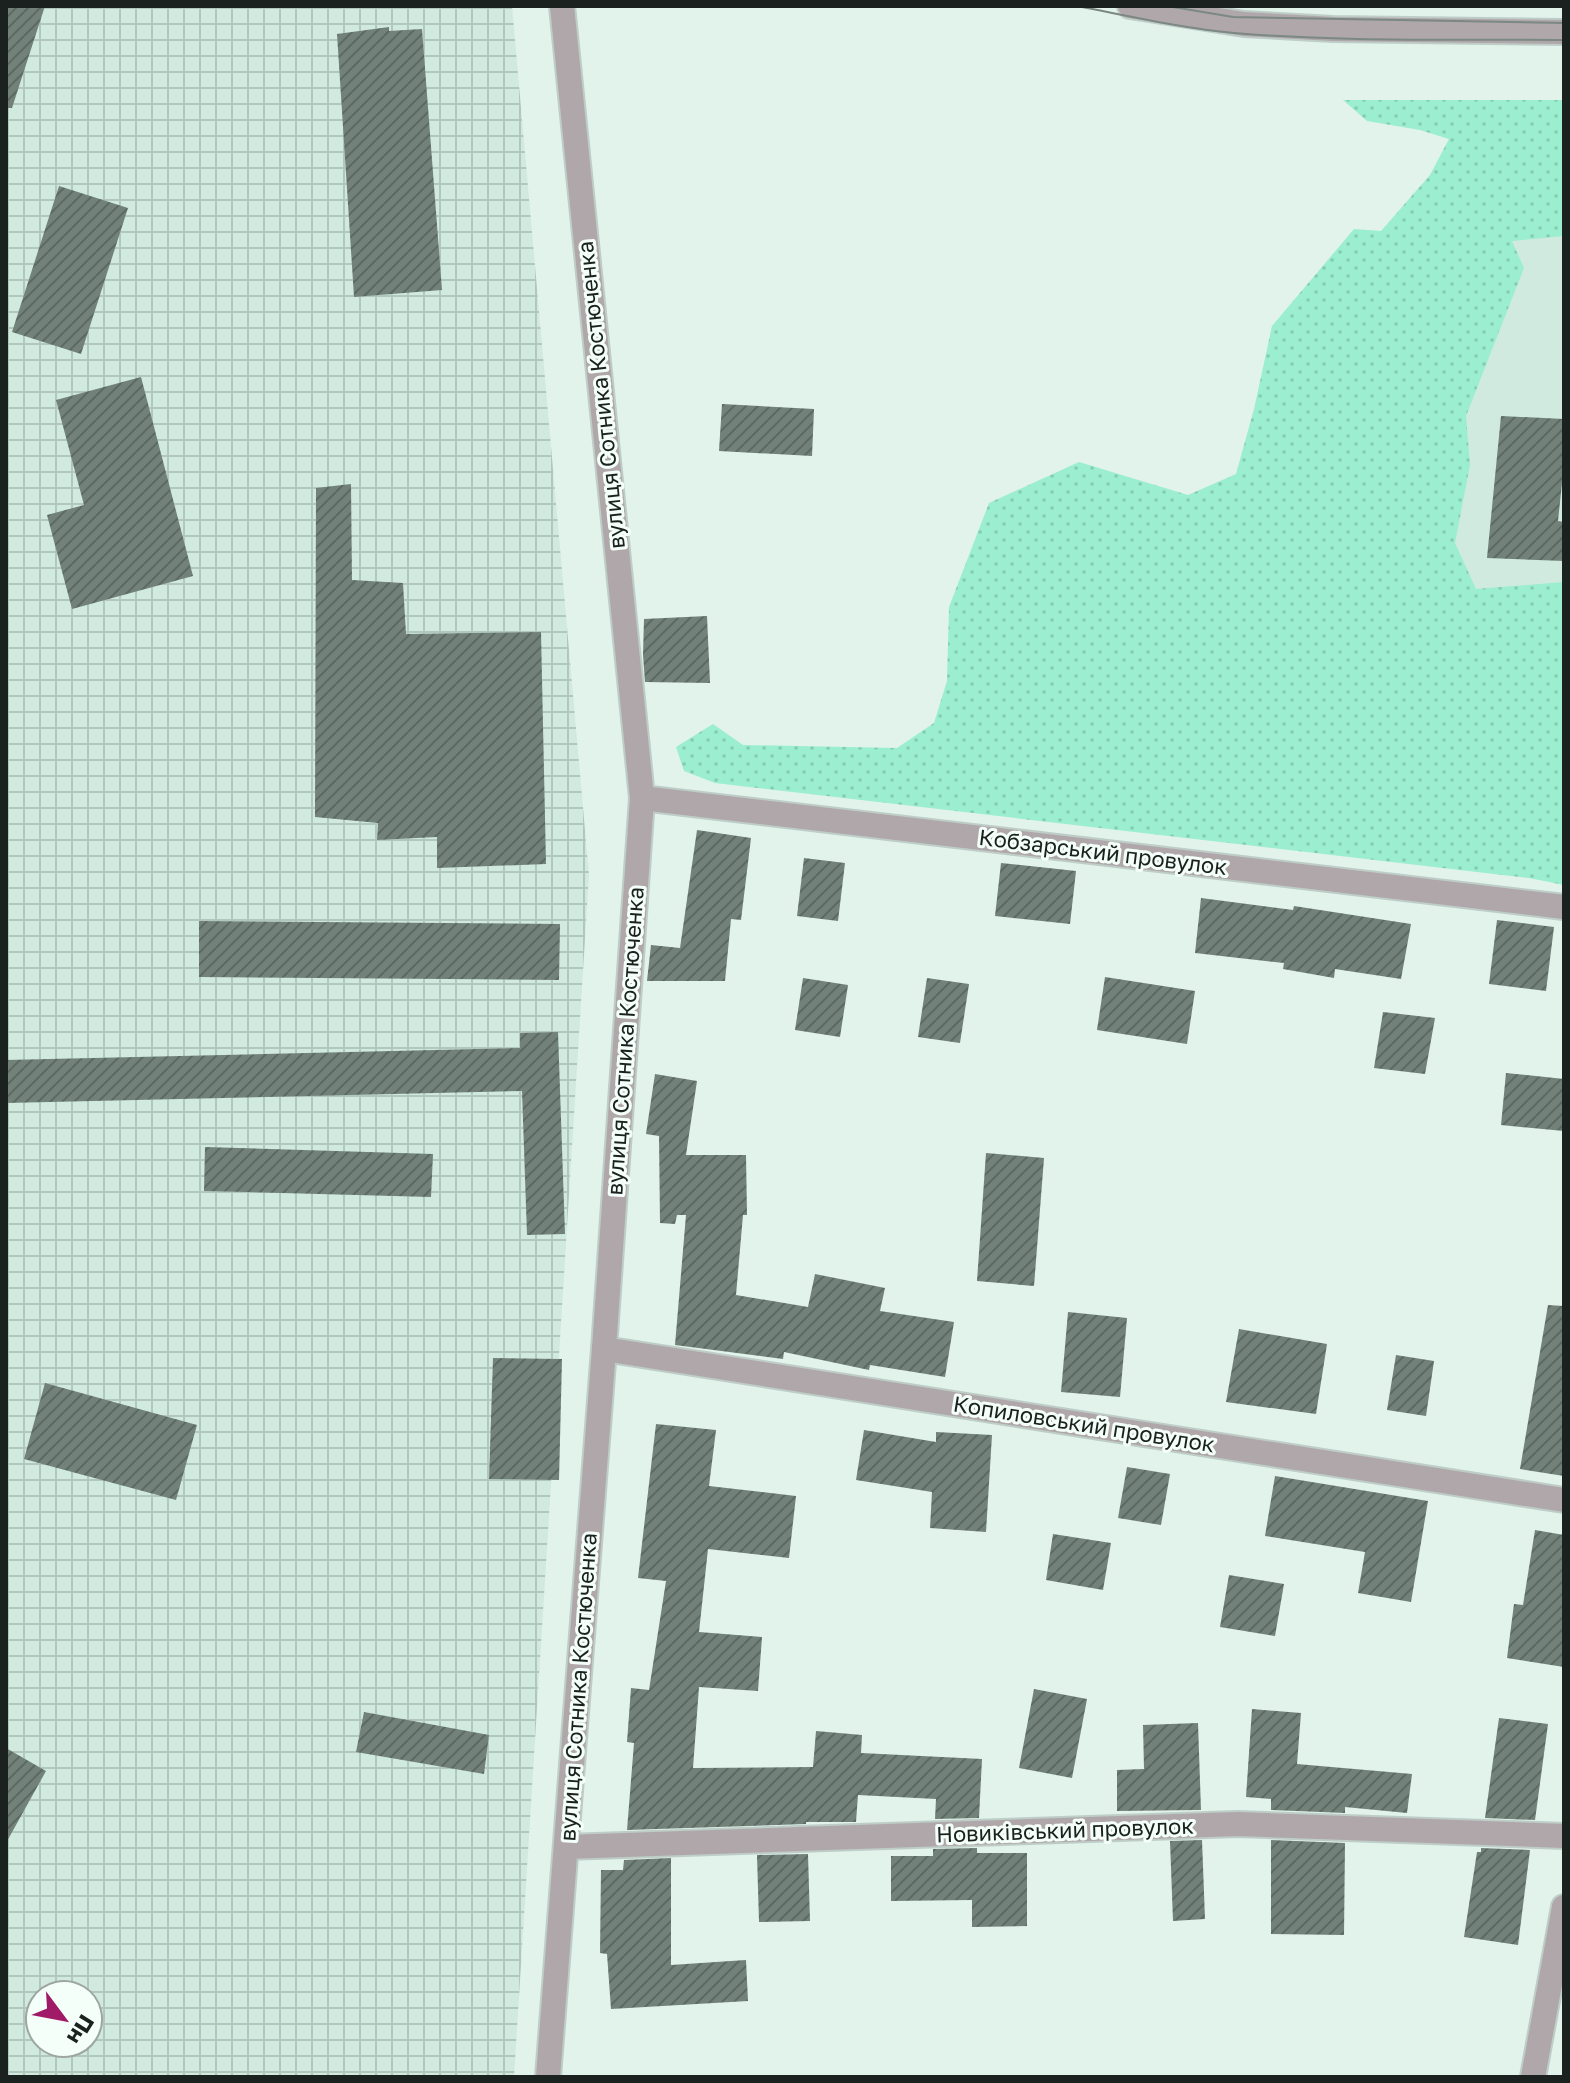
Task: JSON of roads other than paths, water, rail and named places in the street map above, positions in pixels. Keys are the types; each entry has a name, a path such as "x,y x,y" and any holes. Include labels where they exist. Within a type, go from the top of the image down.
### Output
{"street":[{"name":"вулиця Сотника Костюченка","path":"548,2077 604,1349 642,798 562,6"},
{"path":"1130,6 1244,24 1355,18 1564,32"},
{"name":"Кобзарський провулок","path":"642,798 1564,907"},
{"name":"Копиловський провулок","path":"604,1349 1564,1500"},
{"name":"Новиківський провулок","path":"566,1847 1238,1824 1564,1836"},
{"path":"1533,2077 1564,1907"}],"tram line":[{"path":"1077,6 1175,25 1275,36 1564,40"},
{"path":"1167,6 1233,17 1564,23"}]}
